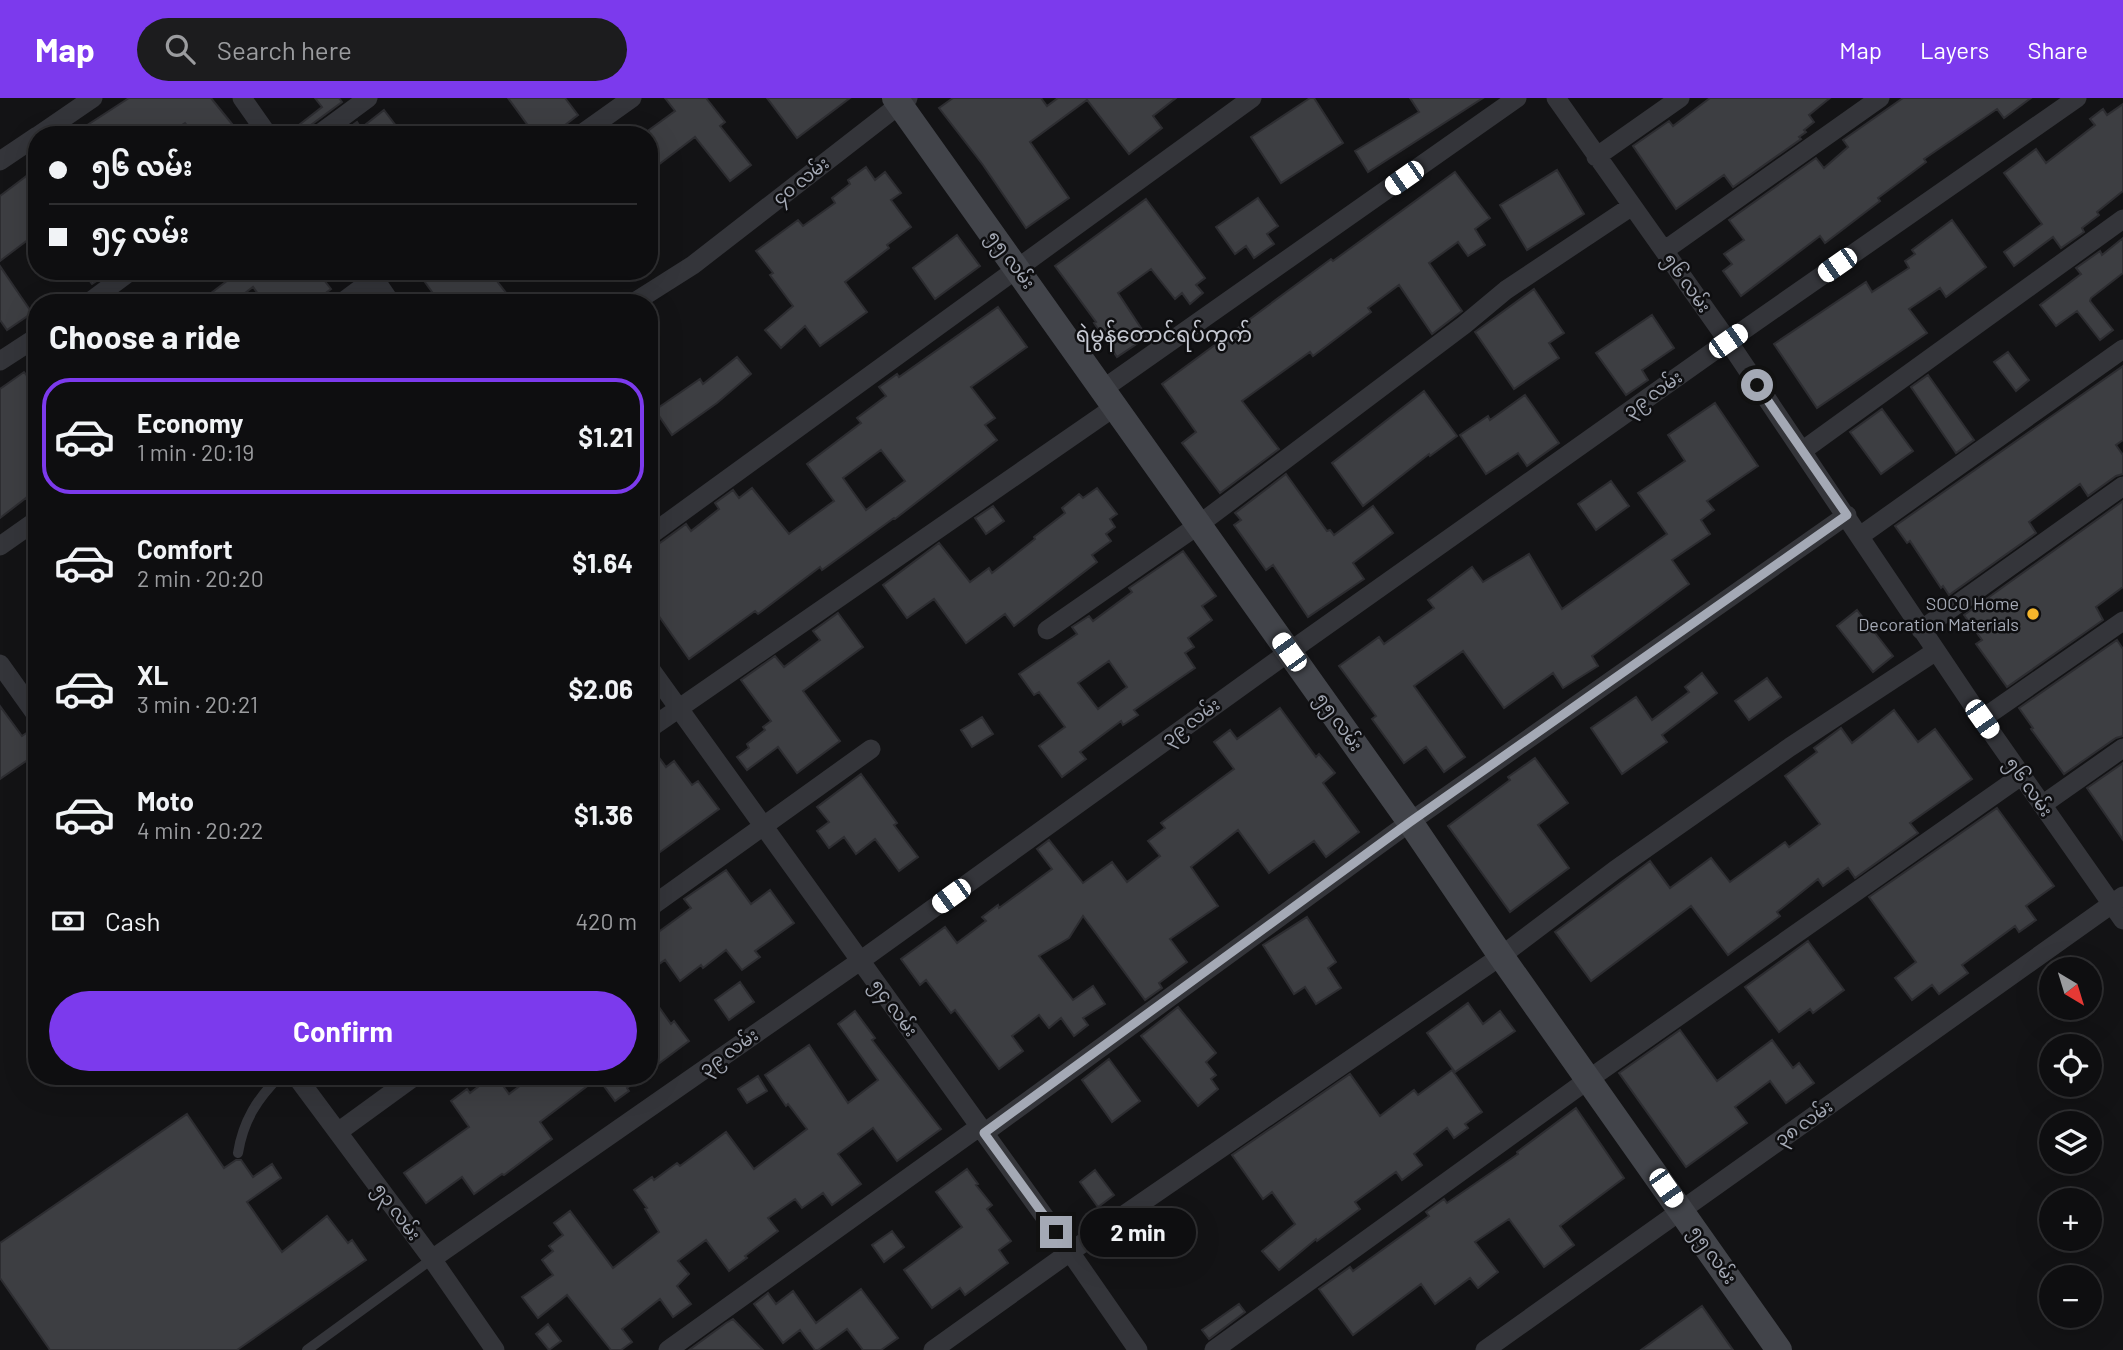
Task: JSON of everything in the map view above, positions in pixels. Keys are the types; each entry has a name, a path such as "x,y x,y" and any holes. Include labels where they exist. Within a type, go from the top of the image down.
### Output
{"main road":[{"name":"၅၅ လမ်း","path":"901,100 1197,526 1410,822 1501,956 1779,1350"}],"street":[{"path":"52,126 93,98"},
{"path":"242,98 262,126"},
{"path":"330,126 368,98"},
{"path":"593,126 632,98"},
{"path":"658,529 1252,98"},
{"path":"658,723 1110,398 1517,98"},
{"name":"၅၆ လမ်း","path":"1556,98 1728,341 2021,776 2117,900 2123,920"},
{"path":"1596,157 1680,98"},
{"path":"1665,250 1880,98"},
{"name":"၃၉ လမ်း","path":"432,1259 860,961 1289,652 2077,98"},
{"name":"၄၀ လမ်း","path":"647,294 693,265 901,100"},
{"path":"0,161 28,143"},
{"path":"1047,631 1197,526 1464,325 1506,290 1632,206"},
{"path":"1802,451 2123,219"},
{"path":"100,294 119,280"},
{"path":"352,294 369,280"},
{"path":"0,361 28,343"},
{"path":"1860,536 2123,349"},
{"path":"1921,629 2123,486"},
{"path":"668,1350 1847,515"},
{"path":"0,546 28,526"},
{"path":"1982,719 2123,621"},
{"path":"933,1350 1070,1252 1501,956 1615,870 1735,786 1936,651"},
{"path":"0,664 28,703"},
{"name":"၅၄ လမ်း","path":"658,680 1138,1350"},
{"path":"2042,805 2123,748"},
{"path":"658,902 871,749"},
{"path":"1214,1350 1589,1079 2021,776"},
{"name":"၃၈ လမ်း","path":"1485,1350 2117,900"},
{"name":"၅၃ လမ်း","path":"303,1085 432,1259 495,1350"},
{"path":"338,1132 403,1085"}],"lane":[{"path":"238,1153 241,1132 249,1115 271,1085"},
{"name":"၃၉ လမ်း","path":"307,1350 432,1259"}],"building":[{"path":"129,98 211,98 234,126 188,126 185,123 180,126 86,126"},
{"path":"315,98 339,98 342,102 310,126 298,126 322,107"},
{"path":"508,98 565,98 578,115 564,126 528,126"},
{"path":"665,98 706,98 725,122 720,126 751,165 730,181 695,137 658,165 658,126 654,126 675,111"},
{"path":"767,98 850,98 797,138"},
{"path":"953,98 1041,98 1047,106 1058,98 1176,98 1153,116 1162,128 1129,154 1087,100 1030,142 1069,198 1026,228 983,165 939,108"},
{"path":"1310,98 1314,98 1343,143 1281,183 1251,137"},
{"path":"1410,98 1483,98 1368,172 1355,151 1419,112"},
{"path":"1710,98 1830,98 1809,115 1814,122 1804,130 1806,132 1799,137 1801,139 1733,187 1724,175 1676,209 1633,146 1669,121 1673,126"},
{"path":"1903,98 2031,98 2004,118 1997,109 1924,159 1926,162 1825,243 1820,236 1741,296 1723,271 1732,264 1724,254 1744,240 1729,220 1816,158 1824,168 1848,147 1843,140"},
{"path":"2123,104 2123,191 2097,212 2099,215 2082,228 2084,232 2061,248 2053,237 2014,266 2004,252 2042,224 2004,173 2036,149 2046,163 2095,125 2090,119 2103,109 2107,115"},
{"path":"384,110 396,126 364,126"},
{"path":"866,167 875,180 885,172 901,193 891,200 911,227 845,282 867,312 820,346 805,326 781,348 765,330 793,306 756,251 798,220 803,226 835,203 832,198 850,184 848,180"},
{"path":"1557,170 1584,214 1527,250 1500,205"},
{"path":"1455,172 1490,218 1475,229 1485,245 1468,256 1458,242 1429,263 1462,311 1432,334 1399,285 1368,308 1371,312 1313,356 1310,352 1242,401 1279,449 1220,493 1182,443 1196,432 1162,384 1331,259 1333,261"},
{"path":"28,175 28,240 0,261 0,196"},
{"path":"1258,198 1278,226 1267,234 1274,244 1254,258 1246,246 1235,254 1216,227"},
{"path":"1146,199 1205,278 1196,285 1203,293 1190,304 1182,293 1175,299 1151,269 1118,293 1147,337 1117,357 1094,323 1096,322 1055,266"},
{"path":"1952,220 1986,267 1946,297 1940,288 1909,309 1927,333 1817,408 1774,344 1866,282 1872,292 1909,268 1905,261 1915,254 1912,250"},
{"path":"957,235 980,266 935,299 913,268"},
{"path":"2123,238 2123,273 2090,301 2113,330 2100,340 2077,311 2056,326 2040,305 2081,274 2076,268 2100,251 2102,255"},
{"path":"0,266 28,307 28,316 7,330 0,320"},
{"path":"228,280 324,280 331,289 324,294 258,294 253,287 244,294 210,294"},
{"path":"423,280 496,280 507,294 434,294"},
{"path":"1534,289 1564,333 1549,343 1559,358 1514,389 1475,332"},
{"path":"998,307 1027,347 971,387 995,418 985,425 997,440 895,519 822,570 820,567 758,614 755,611 689,659 658,615 658,544 686,524 691,531 719,509 715,503 733,490 739,498 752,488 789,534 834,501 807,464 861,423 857,418 886,396 879,387 897,374 899,377","holes":["881,450 905,481 866,510 843,478"]},
{"path":"1652,315 1674,348 1642,370 1648,380 1626,395 1596,353"},
{"path":"2008,352 2029,380 2016,391 1994,362"},
{"path":"737,357 751,374 717,403 672,435 658,414 658,408 700,379 703,384"},
{"path":"2123,366 2123,440 2116,445 2123,455 2123,474 2088,496 2080,484 2029,522 2036,533 1949,595 1943,586 1941,588 1910,541 1907,543 1895,526"},
{"path":"24,372 28,377 28,500 26,498 0,518 0,389"},
{"path":"1928,375 1974,440 1956,453 1911,387"},
{"path":"1424,391 1457,436 1430,456 1429,454 1363,506 1332,463"},
{"path":"1525,395 1559,443 1527,466 1518,453 1486,474 1460,435 1488,416 1490,420"},
{"path":"1715,403 1758,466 1707,501 1714,510 1701,520 1710,534 1672,560 1689,584 1592,656 1598,666 1563,688 1553,673 1504,708 1463,651 1414,686 1465,757 1444,772 1426,747 1404,763 1372,719 1376,716 1339,666 1379,637 1384,644 1434,608 1428,600 1472,567 1483,582 1529,554 1562,609 1667,534 1638,493 1685,461 1668,435"},
{"path":"1882,409 1913,451 1881,474 1850,432"},
{"path":"1286,474 1327,531 1330,530 1334,535 1373,506 1393,533 1353,563 1364,579 1308,617 1273,565 1266,570 1234,525 1241,520 1235,513"},
{"path":"1611,481 1629,506 1596,530 1578,504"},
{"path":"1097,488 1117,514 1110,519 1115,527 1106,534 1111,541 1092,555 1097,562 1014,626 1005,614 966,643 934,599 907,618 883,585 939,543 970,582 989,568 992,573 1065,513 1062,508 1079,494 1083,498"},
{"path":"2123,501 2123,587 2096,607 2103,620 2007,687 1976,644 1982,640 1964,615"},
{"path":"993,506 1004,521 986,534 975,518"},
{"path":"1183,551 1216,596 1202,606 1212,620 1188,638 1194,647 1185,653 1195,668 1134,710 1138,715 1123,725 1121,721 1080,752 1086,759 1062,777 1039,746 1065,727 1039,692 1034,695 1019,674 1077,634 1072,627 1089,616 1093,621 1132,592 1129,588","holes":["1109,661 1127,687 1098,709 1078,683"]},
{"path":"1857,610 1893,656 1873,672 1837,626"},
{"path":"838,613 863,647 803,691 840,741 797,773 778,747 747,770 737,757 749,748 747,744 765,730 763,727 771,721 741,680 775,656 784,667 820,640 813,631"},
{"path":"2117,640 2123,649 2123,736 2116,738 2064,774 2019,708"},
{"path":"1702,673 1717,693 1662,735 1667,742 1622,774 1591,728 1636,697 1652,720 1689,692 1685,687"},
{"path":"1767,678 1781,697 1749,720 1735,701"},
{"path":"0,706 22,736 28,732 28,760 0,779"},
{"path":"1280,708 1316,757 1319,754 1335,773 1323,783 1359,832 1326,857 1314,841 1269,873 1238,830 1191,867 1218,906 1170,939 1187,962 1159,983 1162,988 1145,1000 1083,916 1069,938 1039,956 1073,1000 1093,986 1105,1004 1083,1018 1088,1025 1074,1036 1061,1018 1049,1028 1039,1015 1012,1036 1023,1051 999,1069 955,1010 951,1013 926,980 920,985 901,959 945,927 957,943 986,921 982,917 998,905 999,908 1052,869 1037,849 1049,840 1083,883 1112,862 1127,882 1160,856 1148,841 1165,828 1161,823 1234,769 1214,742 1230,730 1237,739"},
{"path":"1894,710 1918,742 1935,729 1972,779 1910,823 1918,833 1855,878 1848,868 1823,886 1818,879 1777,912 1780,916 1728,955 1691,906 1591,981 1555,932 1650,861 1670,888 1711,858 1730,882 1785,842 1789,847 1820,824 1785,776 1817,752 1814,748 1841,728 1852,743"},
{"path":"982,717 993,734 972,747 961,730"},
{"path":"658,756 666,767 674,761 692,785 698,781 719,809 658,853"},
{"path":"1535,758 1568,803 1538,825 1569,868 1510,912 1448,826"},
{"path":"2123,763 2123,840 2087,788"},
{"path":"861,774 918,857 899,871 875,839 856,854 844,837 829,848 817,831 829,822 817,807"},
{"path":"1997,808 2054,886 2026,906 2036,920 2019,932 2015,926 1962,965 1968,973 1939,994 1932,985 1912,1000 1895,978 1916,962 1869,897"},
{"path":"726,870 751,904 770,890 794,923 755,951 760,957 742,970 726,950 680,981 665,960 658,965 658,932 691,908 684,899"},
{"path":"1307,917 1336,962 1328,968 1341,988 1316,1004 1305,987 1294,994 1263,945"},
{"path":"1808,941 1844,990 1813,1013 1810,1009 1779,1032 1745,987"},
{"path":"740,982 754,1002 729,1020 715,1000"},
{"path":"1468,1003 1483,1024 1500,1011 1515,1031 1455,1072 1427,1033"},
{"path":"658,1006 671,1024 674,1021 689,1041 658,1064"},
{"path":"1178,1007 1216,1053 1206,1062 1216,1075 1211,1079 1218,1089 1198,1106 1141,1036"},
{"path":"855,1011 875,1038 872,1040 941,1129 897,1161 873,1128 838,1154 861,1184 832,1205 823,1193 802,1208 795,1199 768,1218 778,1231 729,1271 706,1240 678,1261 689,1274 677,1286 691,1304 673,1317 660,1299 622,1329 632,1342 621,1350 611,1350 567,1295 538,1318 522,1297 553,1275 542,1260 553,1251 549,1246 563,1235 554,1223 570,1211 613,1268 659,1232 634,1190 652,1177 654,1180 677,1163 680,1166 726,1132 754,1169 807,1129 788,1104 786,1106 765,1075 809,1045 848,1103 878,1080 838,1024"},
{"path":"1680,1030 1717,1081 1772,1040 1793,1068 1799,1063 1814,1083 1786,1103 1770,1081 1735,1107 1747,1123 1686,1167 1619,1073"},
{"path":"1109,1059 1140,1101 1112,1122 1082,1080"},
{"path":"1452,1070 1482,1112 1465,1124 1468,1128 1454,1138 1447,1128 1414,1154 1422,1165 1402,1180 1396,1172 1355,1202 1360,1209 1317,1241 1316,1239 1279,1270 1262,1251 1295,1224 1272,1192 1263,1199 1232,1155 1350,1074 1380,1116 1414,1090 1418,1095"},
{"path":"758,1076 767,1091 747,1103 738,1089"},
{"path":"480,1085 502,1085 509,1094 521,1085 589,1085 540,1122 552,1139 504,1175 474,1194 462,1177 426,1203 404,1173 469,1127 451,1101 467,1089 470,1093"},
{"path":"603,1085 631,1085 627,1088 629,1091 615,1101"},
{"path":"1576,1108 1624,1178 1560,1226 1574,1245 1544,1267 1509,1219 1475,1242 1498,1272 1478,1288 1470,1278 1435,1304 1421,1284 1353,1335 1319,1289 1350,1267 1353,1271 1429,1216 1426,1212 1444,1199 1447,1203 1518,1154 1517,1152"},
{"path":"187,1114 224,1168 236,1160 241,1160 253,1177 272,1164 281,1178 247,1202 282,1252 327,1216 348,1243 352,1240 366,1260 237,1350 50,1350 0,1278 0,1243"},
{"path":"967,1169 992,1205 987,1209 1011,1241 999,1250 1008,1263 965,1295 960,1288 932,1308 904,1270 962,1227 936,1192"},
{"path":"1095,1170 1114,1195 1098,1207 1080,1182"},
{"path":"892,1231 904,1247 884,1262 872,1245"},
{"path":"861,1289 898,1338 881,1350 863,1350 847,1329 818,1350 815,1350 800,1330 783,1343 754,1304 768,1293 776,1304 793,1291 816,1323"},
{"path":"1239,1304 1245,1312 1209,1339 1202,1330"},
{"path":"1702,1306 1733,1350 1641,1350"},
{"path":"733,1319 763,1350 689,1350 726,1323"},
{"path":"548,1324 561,1341 549,1350 536,1334"}],"place":[{"name":"SOCO Home Decoration Materials","path":"2033,614"}],"district":[{"name":"ရဲမွန်တောင်ရပ်ကွက်","path":"1164,335"}],"route":[{"path":"1056,1232 984,1133 1410,822 1847,515 1757,385"}]}
